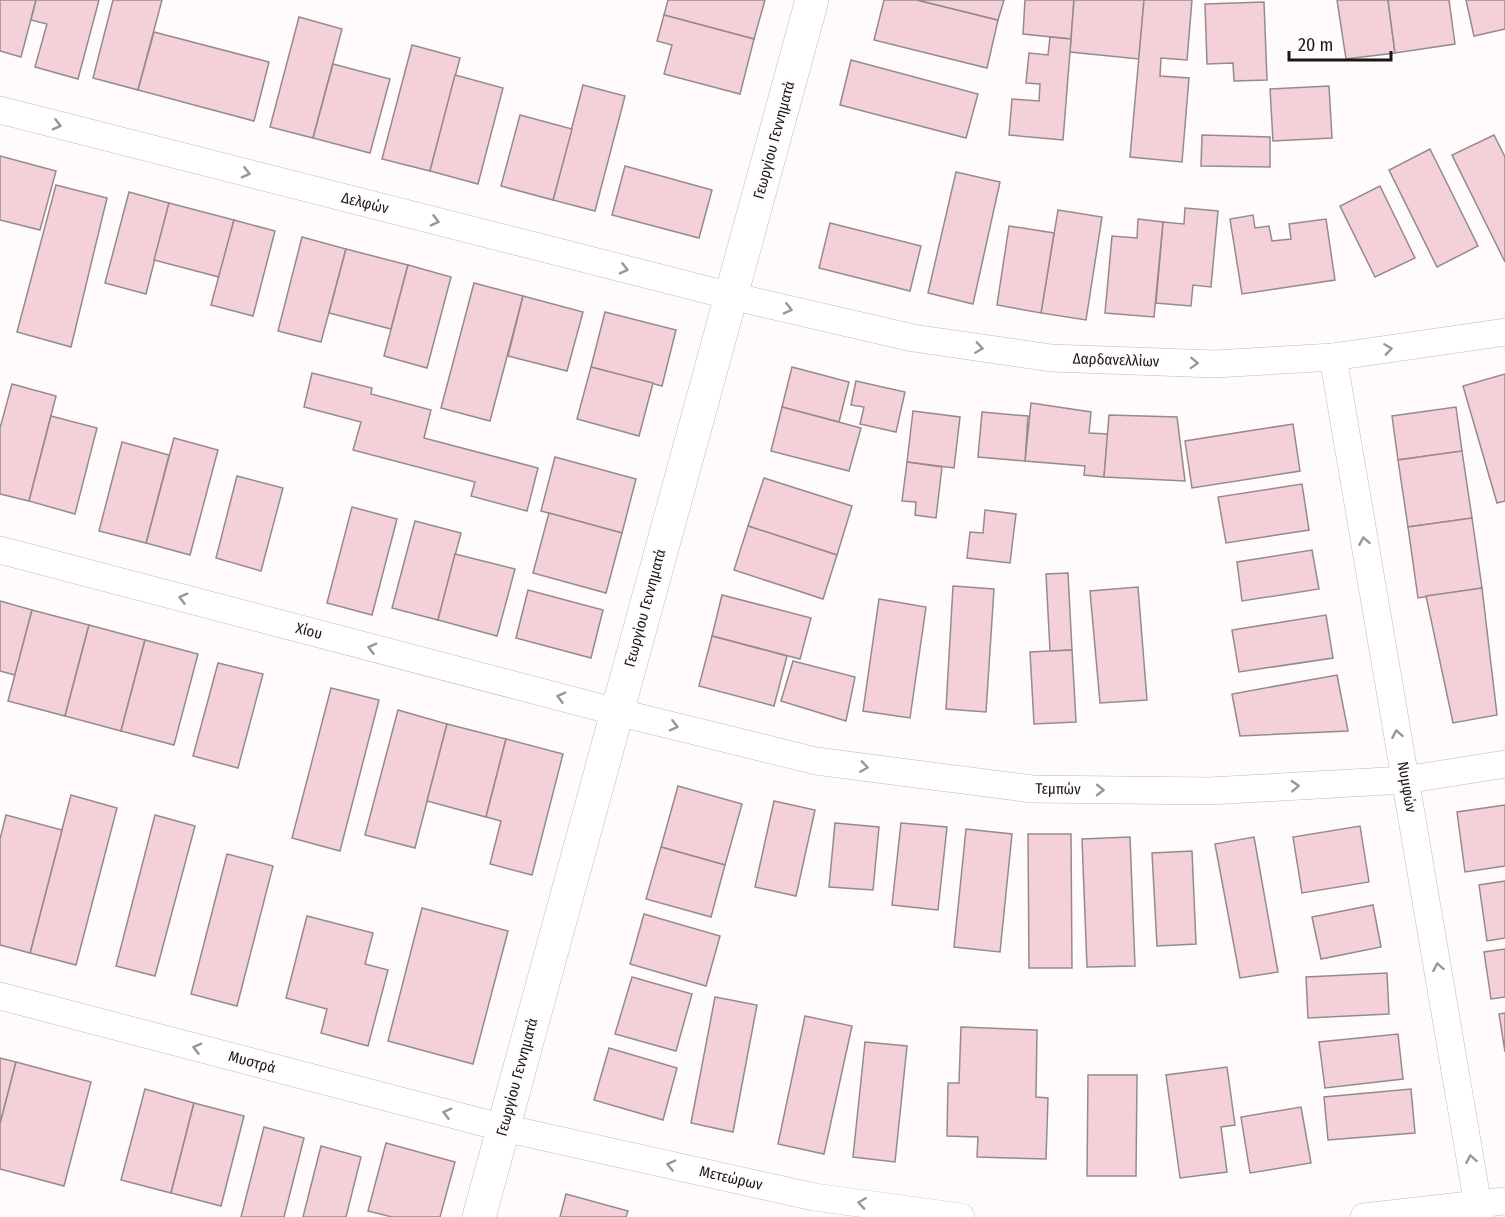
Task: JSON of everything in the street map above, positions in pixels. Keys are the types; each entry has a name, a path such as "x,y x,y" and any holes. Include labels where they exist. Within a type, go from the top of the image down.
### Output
{"street":[{"name":"Γεωργίου Γεννηματά","path":"479,1217 812,0"},
{"name":"Δελφών","path":"0,110 731,296"},
{"name":"Δαρδανελλίων","path":"731,296 913,338 1051,358 1215,364 1333,357 1505,332"},
{"name":"Νυμφών","path":"1333,357 1480,1211"},
{"name":"Χίου","path":"0,550 617,712"},
{"name":"Τεμπών","path":"617,712 816,760 1032,789 1210,791 1405,780 1505,764"},
{"name":"Μυστρά","path":"0,996 504,1128"},
{"name":"Μετεώρων","path":"504,1128 814,1197 961,1217"},
{"path":"1364,1217 1480,1211 1505,1201"}],"building":[{"path":"0,0 36,0 21,57 0,51"},
{"path":"36,0 99,0 78,79 35,67 47,24 31,20"},
{"path":"113,0 162,0 138,90 93,78"},
{"path":"668,0 765,0 754,39 664,15"},
{"path":"884,0 917,0 998,20 987,68 874,40"},
{"path":"917,0 1004,0 998,20"},
{"path":"1025,0 1074,0 1071,39 1023,34"},
{"path":"1074,0 1144,0 1139,59 1070,52"},
{"path":"1144,0 1192,0 1187,60 1161,58 1160,76 1189,78 1182,162 1130,157"},
{"path":"1337,0 1388,0 1395,53 1346,59"},
{"path":"1388,0 1449,0 1455,44 1395,53"},
{"path":"1466,0 1505,0 1505,29 1474,36"},
{"path":"1264,2 1267,80 1234,81 1233,63 1207,64 1205,4"},
{"path":"664,15 754,39 740,94 664,74 672,45 657,41"},
{"path":"299,17 342,29 313,138 270,127"},
{"path":"154,32 269,62 254,121 138,90"},
{"path":"1050,37 1071,39 1063,140 1009,135 1012,99 1039,101 1040,84 1026,83 1029,53 1048,55"},
{"path":"412,45 460,58 430,171 382,159"},
{"path":"851,60 978,94 966,138 840,105"},
{"path":"333,64 390,79 370,153 313,138"},
{"path":"455,75 503,88 478,184 430,171"},
{"path":"583,85 625,96 595,211 553,200"},
{"path":"1329,86 1332,138 1273,141 1270,89"},
{"path":"520,115 572,129 553,200 501,186"},
{"path":"1202,135 1270,137 1270,167 1201,166"},
{"path":"1494,135 1505,157 1505,262 1452,155"},
{"path":"1430,149 1478,246 1437,267 1389,170"},
{"path":"0,156 56,171 40,230 0,220"},
{"path":"625,166 712,190 699,238 612,215"},
{"path":"956,172 1000,182 973,304 928,293"},
{"path":"56,185 107,198 71,347 17,332"},
{"path":"1380,186 1415,258 1375,277 1340,206"},
{"path":"129,192 169,203 146,294 105,283"},
{"path":"169,203 234,220 219,277 154,260"},
{"path":"1185,208 1218,211 1211,287 1193,285 1191,306 1156,303 1163,222 1184,224"},
{"path":"1058,210 1102,217 1086,320 1041,313"},
{"path":"1253,215 1255,228 1269,226 1272,241 1291,239 1289,224 1326,219 1335,280 1242,294 1230,219"},
{"path":"1138,219 1163,222 1154,317 1105,313 1112,236 1137,238"},
{"path":"234,220 275,231 253,316 211,305"},
{"path":"830,223 921,246 910,291 819,268"},
{"path":"1009,226 1054,233 1041,313 997,305"},
{"path":"302,237 346,249 321,342 278,331"},
{"path":"346,249 408,265 391,329 329,313"},
{"path":"408,265 451,277 427,368 384,356"},
{"path":"474,283 523,296 490,421 441,408"},
{"path":"523,296 583,312 567,371 508,356"},
{"path":"605,312 676,330 662,386 591,367"},
{"path":"591,367 653,383 639,436 577,419"},
{"path":"792,367 849,382 839,422 782,407"},
{"path":"312,373 372,388 371,394 431,410 424,438 538,468 527,511 471,496 475,482 353,450 361,422 304,407"},
{"path":"1505,374 1505,501 1497,503 1463,386"},
{"path":"856,381 905,392 896,432 860,424 864,407 851,405"},
{"path":"12,384 56,396 29,501 0,494 0,428"},
{"path":"1031,403 1091,412 1089,433 1108,434 1104,477 1084,475 1085,466 1025,461"},
{"path":"782,407 861,428 849,471 771,451"},
{"path":"1456,407 1462,451 1398,460 1392,416"},
{"path":"913,411 960,417 954,468 907,462"},
{"path":"982,412 1028,416 1025,461 978,457"},
{"path":"1109,415 1177,417 1185,481 1104,477"},
{"path":"51,416 97,428 75,514 29,501"},
{"path":"1293,424 1300,471 1192,488 1185,441"},
{"path":"174,438 218,450 190,555 146,543"},
{"path":"122,442 169,455 146,543 99,531"},
{"path":"1462,451 1472,518 1408,527 1398,460"},
{"path":"555,457 636,479 622,533 541,511"},
{"path":"907,462 942,467 936,518 915,515 916,502 902,501"},
{"path":"237,476 283,488 261,571 216,558"},
{"path":"764,478 852,506 837,555 748,526"},
{"path":"1302,484 1309,530 1226,543 1218,497"},
{"path":"352,507 397,519 372,615 327,603"},
{"path":"985,510 1016,514 1010,563 967,558 970,532 983,533"},
{"path":"549,513 622,533 606,593 533,573"},
{"path":"1472,518 1482,588 1418,598 1408,527"},
{"path":"415,521 461,533 438,620 392,608"},
{"path":"748,526 837,555 823,599 734,570"},
{"path":"1312,550 1319,589 1242,601 1237,562"},
{"path":"455,554 515,569 497,636 438,620"},
{"path":"1068,573 1072,650 1050,651 1046,574"},
{"path":"953,586 994,589 986,712 946,709"},
{"path":"1138,587 1147,700 1100,703 1090,591"},
{"path":"1482,588 1497,715 1453,723 1426,596"},
{"path":"528,590 603,610 591,658 516,638"},
{"path":"722,595 811,618 800,659 712,636"},
{"path":"879,599 926,607 910,718 863,711"},
{"path":"0,601 32,610 15,675 0,671"},
{"path":"32,610 89,625 65,716 8,701"},
{"path":"1326,615 1333,658 1239,672 1232,630"},
{"path":"89,625 145,640 121,731 65,716"},
{"path":"712,636 787,656 774,706 699,686"},
{"path":"145,640 198,654 174,745 121,731"},
{"path":"1072,650 1076,722 1034,724 1030,652"},
{"path":"793,661 855,677 846,721 781,701"},
{"path":"218,663 263,674 238,768 193,756"},
{"path":"1337,675 1348,731 1240,736 1232,694"},
{"path":"331,688 379,700 340,851 292,838"},
{"path":"398,710 447,724 415,848 365,835"},
{"path":"447,724 506,739 486,817 427,801"},
{"path":"506,739 563,754 532,875 490,864 501,821 486,817"},
{"path":"678,786 742,804 725,865 661,847"},
{"path":"71,795 117,808 76,965 30,953"},
{"path":"774,801 815,810 796,896 755,887"},
{"path":"1505,805 1505,866 1465,872 1457,812"},
{"path":"6,815 62,830 30,953 0,945 0,839"},
{"path":"155,815 195,826 155,976 116,966"},
{"path":"835,823 879,827 873,890 829,887"},
{"path":"901,823 947,827 938,910 892,905"},
{"path":"1360,826 1369,882 1302,893 1293,837"},
{"path":"966,829 1012,834 1000,952 954,947"},
{"path":"1028,834 1071,834 1072,968 1029,968"},
{"path":"1130,837 1135,966 1087,967 1082,839"},
{"path":"1254,837 1278,972 1240,978 1215,844"},
{"path":"661,847 725,865 711,917 646,899"},
{"path":"1192,851 1196,944 1157,946 1152,853"},
{"path":"227,854 273,866 237,1006 191,994"},
{"path":"1505,881 1505,938 1487,941 1479,885"},
{"path":"1373,905 1381,947 1321,959 1312,917"},
{"path":"422,908 508,931 473,1064 388,1041"},
{"path":"644,914 720,936 706,986 630,964"},
{"path":"307,916 373,933 365,964 388,970 368,1046 321,1033 327,1009 286,998"},
{"path":"1505,949 1505,997 1491,999 1484,952"},
{"path":"1387,973 1389,1014 1308,1018 1306,977"},
{"path":"632,977 692,994 676,1051 615,1034"},
{"path":"715,997 757,1005 733,1132 691,1123"},
{"path":"1505,1013 1505,1052 1499,1014"},
{"path":"805,1016 852,1026 824,1154 778,1144"},
{"path":"961,1027 1037,1030 1036,1097 1048,1098 1046,1159 977,1157 978,1137 947,1136 948,1083 959,1083"},
{"path":"1398,1034 1403,1079 1325,1088 1319,1042"},
{"path":"865,1042 907,1046 895,1162 853,1157"},
{"path":"609,1048 677,1068 663,1120 594,1100"},
{"path":"0,1058 16,1062 0,1124"},
{"path":"16,1062 91,1082 64,1186 0,1169 0,1124"},
{"path":"1227,1067 1235,1125 1221,1127 1227,1172 1180,1178 1166,1075"},
{"path":"1088,1075 1137,1075 1136,1176 1087,1176"},
{"path":"145,1089 194,1103 171,1193 121,1180"},
{"path":"1411,1089 1415,1133 1328,1140 1324,1097"},
{"path":"194,1103 244,1116 221,1206 171,1193"},
{"path":"1301,1107 1311,1163 1250,1173 1241,1117"},
{"path":"264,1127 304,1138 284,1217 241,1217"},
{"path":"386,1143 455,1162 440,1217 392,1217 368,1211"},
{"path":"321,1146 361,1157 346,1217 303,1217"},
{"path":"566,1194 628,1211 626,1217 560,1217"}]}
